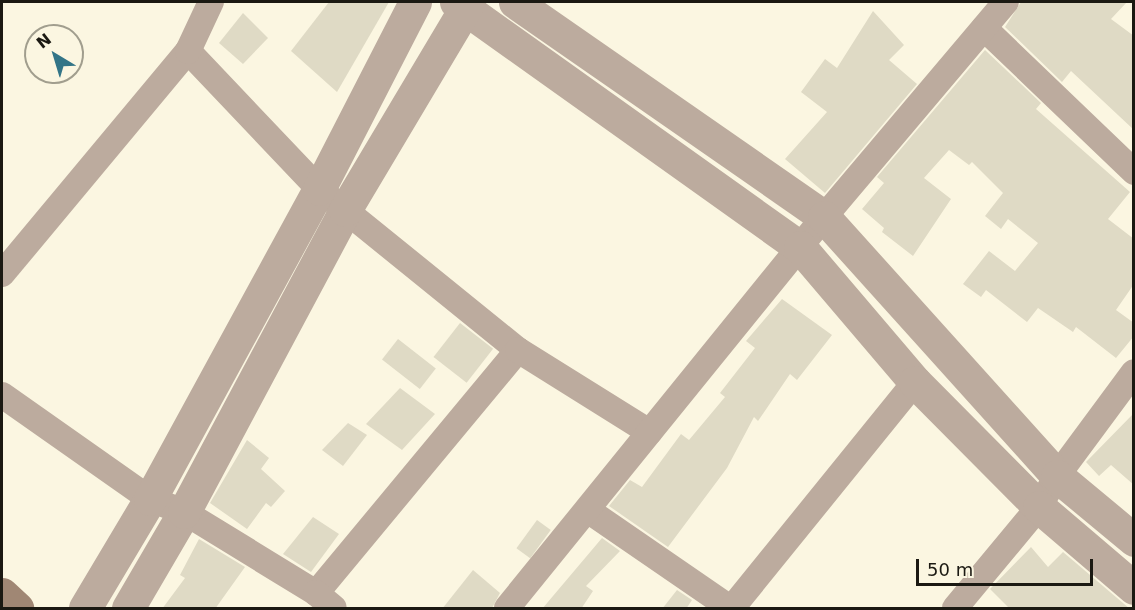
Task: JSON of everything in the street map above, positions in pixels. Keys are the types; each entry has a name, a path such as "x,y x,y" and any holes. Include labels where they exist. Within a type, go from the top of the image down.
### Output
{"main road":[{"path":"2,594 17,609"}],"street":[{"path":"2,274 188,51 212,2"},
{"path":"515,2 824,217 1057,476 1134,540"},
{"path":"516,605 650,432 824,217 1006,2"},
{"path":"85,609 150,499 319,189 407,4"},
{"path":"128,609 184,512 345,210 464,4 800,248 915,382 1039,507 1134,588"},
{"path":"984,28 1134,172"},
{"path":"188,51 319,189 518,350 650,432"},
{"path":"2,394 150,499 184,512 325,601 518,350"},
{"path":"955,609 1039,507 1057,476 1134,372"},
{"path":"589,511 731,609 915,382"}],"building":[{"path":"329,2 389,2 337,92 291,51"},
{"path":"1021,2 1127,2 1111,19 1134,36 1134,130 1071,71 1062,82 1005,27"},
{"path":"873,11 904,45 889,60 917,84 825,193 785,159 827,112 801,92 825,59 837,68"},
{"path":"243,13 268,38 243,64 219,43"},
{"path":"985,50 1041,103 1036,109 1130,192 1108,219 1134,239 1134,284 1116,310 1134,323 1134,336 1116,358 1076,327 1073,332 1038,308 1027,322 986,290 981,297 963,284 989,251 1015,271 1038,243 1008,219 1001,229 985,216 1003,193 972,162 969,165 949,150 924,178 951,199 913,256 882,232 884,228 862,209 884,183 877,177"},
{"path":"782,299 832,335 797,380 790,374 758,421 754,417 727,468 668,547 609,506 630,480 642,487 681,434 689,440 725,397 720,393 755,348 746,341"},
{"path":"460,323 493,349 467,383 434,357"},
{"path":"398,339 436,369 420,389 382,359"},
{"path":"400,388 435,414 402,450 366,424"},
{"path":"1134,413 1134,485 1111,465 1099,476 1086,462"},
{"path":"348,423 367,435 343,466 322,450"},
{"path":"247,440 269,458 261,469 285,491 271,507 266,503 247,529 210,503"},
{"path":"313,517 339,534 311,572 283,554"},
{"path":"537,520 551,530 530,558 516,548"},
{"path":"602,538 620,551 586,586 593,591 581,609 542,609"},
{"path":"199,539 245,567 215,609 162,609 185,578 180,575"},
{"path":"1031,547 1048,567 1063,552 1130,609 1010,609 990,589"},
{"path":"473,570 500,593 492,608 442,609"},
{"path":"677,590 692,600 686,609 662,609"}]}
